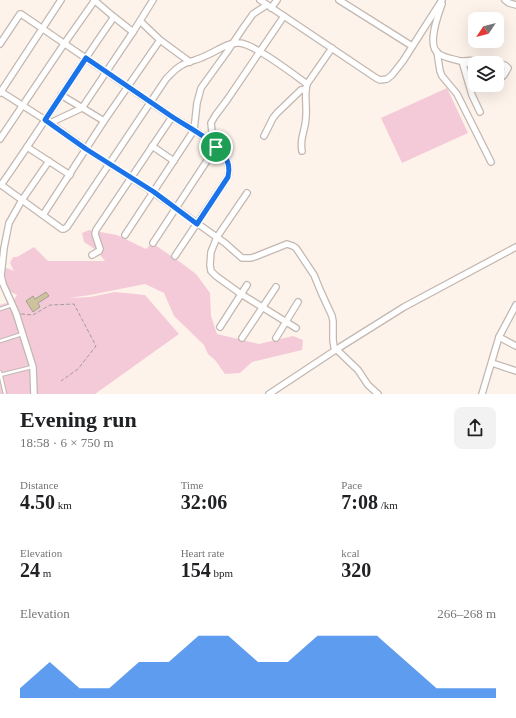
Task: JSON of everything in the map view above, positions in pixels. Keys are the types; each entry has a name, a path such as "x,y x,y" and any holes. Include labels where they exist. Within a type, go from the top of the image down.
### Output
{"street":[{"path":"61,0 0,92 48,121 86,149 154,192 217,237 241,257 251,258 287,244 294,246 314,275 320,292 332,316 334,346 358,370 368,385 378,394"},
{"path":"0,140 95,0 114,18 133,32"},
{"path":"48,121 82,108 153,0"},
{"path":"260,0 380,80 392,75 403,61 443,0"},
{"path":"125,235 194,130 196,103 201,88 253,14 277,0"},
{"path":"339,0 412,46"},
{"path":"443,0 433,38 440,71 442,76 457,94 491,162"},
{"path":"505,0 516,5"},
{"path":"0,44 21,14 129,86 172,117 194,130 216,147 223,155 228,163 228,177 175,256"},
{"path":"153,243 216,147 211,123 215,116 284,16"},
{"path":"114,18 61,95 48,121 0,184 62,229 66,229 150,101 166,79 181,65 203,58 225,46 240,43 250,46 260,52 306,86"},
{"path":"140,21 160,40 190,62"},
{"path":"43,215 104,121 160,40"},
{"path":"264,136 273,118 306,86 332,48"},
{"path":"436,52 468,63"},
{"path":"462,61 468,61"},
{"path":"462,61 467,83 480,112"},
{"path":"504,65 508,68 504,75"},
{"path":"302,151 300,144 306,117 306,86"},
{"path":"61,95 104,121"},
{"path":"92,255 100,249 95,234 96,230 172,117"},
{"path":"152,146 174,161"},
{"path":"27,147 70,175"},
{"path":"34,394 33,367 23,333 3,284 1,275 9,223 22,200 49,162"},
{"path":"247,192 217,237 211,252 211,270 216,276 241,294 296,328"},
{"path":"269,394 404,307 516,247"},
{"path":"220,327 247,285"},
{"path":"242,338 276,287"},
{"path":"276,338 298,302"},
{"path":"483,394 499,337 516,305"},
{"path":"499,337 516,346"},
{"path":"492,363 516,371"}],"lane":[{"path":"0,309 12,305"},
{"path":"0,341 23,333"},
{"path":"5,394 0,374 33,367"}],"path":[{"path":"16,313 33,315 50,305 74,304 96,346 78,369 61,381"}],"shaded area":[{"path":"447,88 468,133 402,163 381,118"},
{"path":"89,230 117,235 146,249 152,243 196,274 210,293 211,316 217,334 259,344 293,336 303,340 302,350 252,362 240,373 225,374 215,360 208,354 204,345 174,316 164,293 145,284 69,298 90,297 115,292 145,295 179,334 95,394 0,394 0,305 13,301 17,295 7,290 0,271 7,268 14,271 10,263 13,257 17,257 34,247 48,261 105,261 96,250 84,242 82,233"}],"building":[{"path":"46,292 49,296 38,303 40,307 33,312 26,301 33,296 35,299"}],"route":[{"path":"86,58 129,86 172,117 194,130 216,147 228,163 228,177 197,224 154,192 86,149 45,120 86,58"}]}
